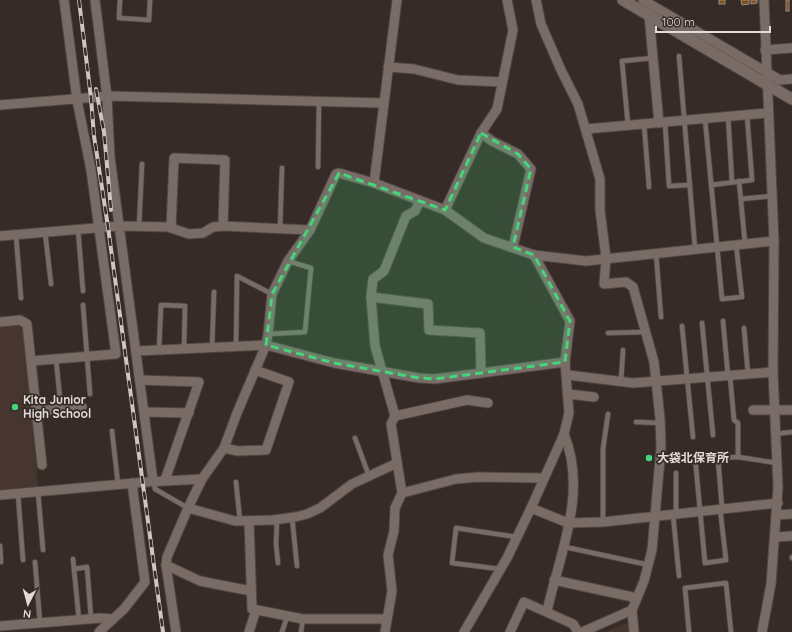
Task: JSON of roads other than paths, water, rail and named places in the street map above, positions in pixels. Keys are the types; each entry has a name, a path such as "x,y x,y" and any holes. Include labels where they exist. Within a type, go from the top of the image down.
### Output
{"street":[{"path":"31,361 116,354 91,170 77,100 64,0"},
{"path":"95,0 107,97 110,157 153,481"},
{"path":"374,183 378,167 383,103 397,0"},
{"path":"445,210 481,133 497,109 501,82 513,30 507,0"},
{"path":"536,0 541,24 578,104 600,180 600,210 606,258 604,284 626,282 633,287 646,332 657,381 661,448 649,565 632,610 634,632"},
{"path":"623,0 655,11 780,80 792,79"},
{"path":"643,0 655,11 766,84 792,99"},
{"path":"762,632 771,584 778,503 773,372 774,241 765,72 764,0"},
{"path":"655,11 653,58 662,122"},
{"path":"765,50 792,48"},
{"path":"388,67 414,69 458,80 501,82"},
{"path":"0,105 107,97 383,103"},
{"path":"586,129 768,113"},
{"path":"481,133 492,141 518,154 531,169 513,247"},
{"path":"171,228 174,158 225,160 223,226"},
{"path":"176,632 166,566 167,557 202,479 224,448 266,345 272,294 288,261 310,230 336,174 339,173 374,183 445,210 484,238 534,255 586,261 656,252 774,241"},
{"path":"385,632 392,591 388,555 394,531 395,508 402,493 391,424 395,416 375,346 371,296 373,279 384,271 406,216 416,211 420,201"},
{"path":"0,236 119,226 171,228 189,234 203,233 213,227 223,226 310,230"},
{"path":"464,632 500,569 531,508 543,478 564,434 569,413 568,375 565,362 570,321 534,255"},
{"path":"371,296 428,304 429,330 480,333 481,373"},
{"path":"0,322 20,320 27,324 42,465"},
{"path":"136,351 266,345 334,363 419,378 435,379 565,362"},
{"path":"224,448 238,451 266,450 289,382 255,370"},
{"path":"568,375 633,383 773,372"},
{"path":"140,380 199,382 165,480"},
{"path":"568,394 594,397"},
{"path":"395,416 467,400 488,403"},
{"path":"36,411 82,407"},
{"path":"753,410 792,410"},
{"path":"145,412 189,413"},
{"path":"547,612 554,580 565,546 575,490 569,446 564,434"},
{"path":"188,508 235,521 277,519 308,514 320,508 352,484 397,463"},
{"path":"402,493 456,479 478,477 543,478"},
{"path":"0,495 165,480 202,479"},
{"path":"99,632 113,619 145,582 132,483"},
{"path":"531,508 568,523 603,522 700,510 778,503"},
{"path":"777,515 792,514"},
{"path":"245,521 252,609 303,619 387,619"},
{"path":"776,537 792,536"},
{"path":"166,566 200,581 251,591"},
{"path":"554,580 637,598"},
{"path":"510,632 524,602 573,624 578,632"},
{"path":"249,632 256,610"},
{"path":"582,632 632,610"},
{"path":"0,626 29,628 40,623 91,618 113,619"}],"lane":[{"path":"120,0 119,18 149,20 150,0"},
{"path":"679,56 695,248"},
{"path":"628,125 622,61 653,58"},
{"path":"318,167 319,101"},
{"path":"711,185 752,180 747,115"},
{"path":"728,116 732,182"},
{"path":"705,118 722,299 742,297 740,181"},
{"path":"662,122 669,186 690,185"},
{"path":"644,124 649,187"},
{"path":"140,226 142,164"},
{"path":"280,229 282,168"},
{"path":"741,199 771,196"},
{"path":"78,229 83,291"},
{"path":"45,232 51,284"},
{"path":"16,235 21,298"},
{"path":"656,252 661,317"},
{"path":"268,334 304,332 311,268 288,261"},
{"path":"236,347 237,276 272,294"},
{"path":"212,348 214,292"},
{"path":"84,305 90,394"},
{"path":"159,350 161,305 185,306 184,349"},
{"path":"723,321 734,420 738,423 738,457"},
{"path":"702,323 713,435"},
{"path":"682,326 693,437"},
{"path":"744,328 748,374"},
{"path":"608,333 646,332"},
{"path":"621,382 623,350"},
{"path":"56,359 61,409"},
{"path":"603,522 603,449 608,414"},
{"path":"636,422 660,424"},
{"path":"112,431 118,484"},
{"path":"776,434 792,432"},
{"path":"354,438 369,476"},
{"path":"695,457 705,563 726,560 718,458 738,457 777,463"},
{"path":"676,473 675,513 679,576"},
{"path":"153,481 155,489 188,508"},
{"path":"236,482 245,521"},
{"path":"38,492 43,550"},
{"path":"18,494 23,560"},
{"path":"292,517 297,566"},
{"path":"277,519 276,544 278,563"},
{"path":"500,569 452,563 456,528 517,537"},
{"path":"0,546 1,562"},
{"path":"565,546 649,565"},
{"path":"73,559 79,620"},
{"path":"34,562 40,623"},
{"path":"74,569 87,567 91,618"},
{"path":"689,632 685,588 726,583 731,632"},
{"path":"282,632 287,617"},
{"path":"301,632 303,619"}],"railway":[{"path":"79,0 94,136 108,227 163,632"},
{"path":"96,89 104,132 111,210"}],"place":[{"name":"Kita Junior High School","path":"15,407"},
{"name":"大袋北保育所","path":"649,458"}]}
